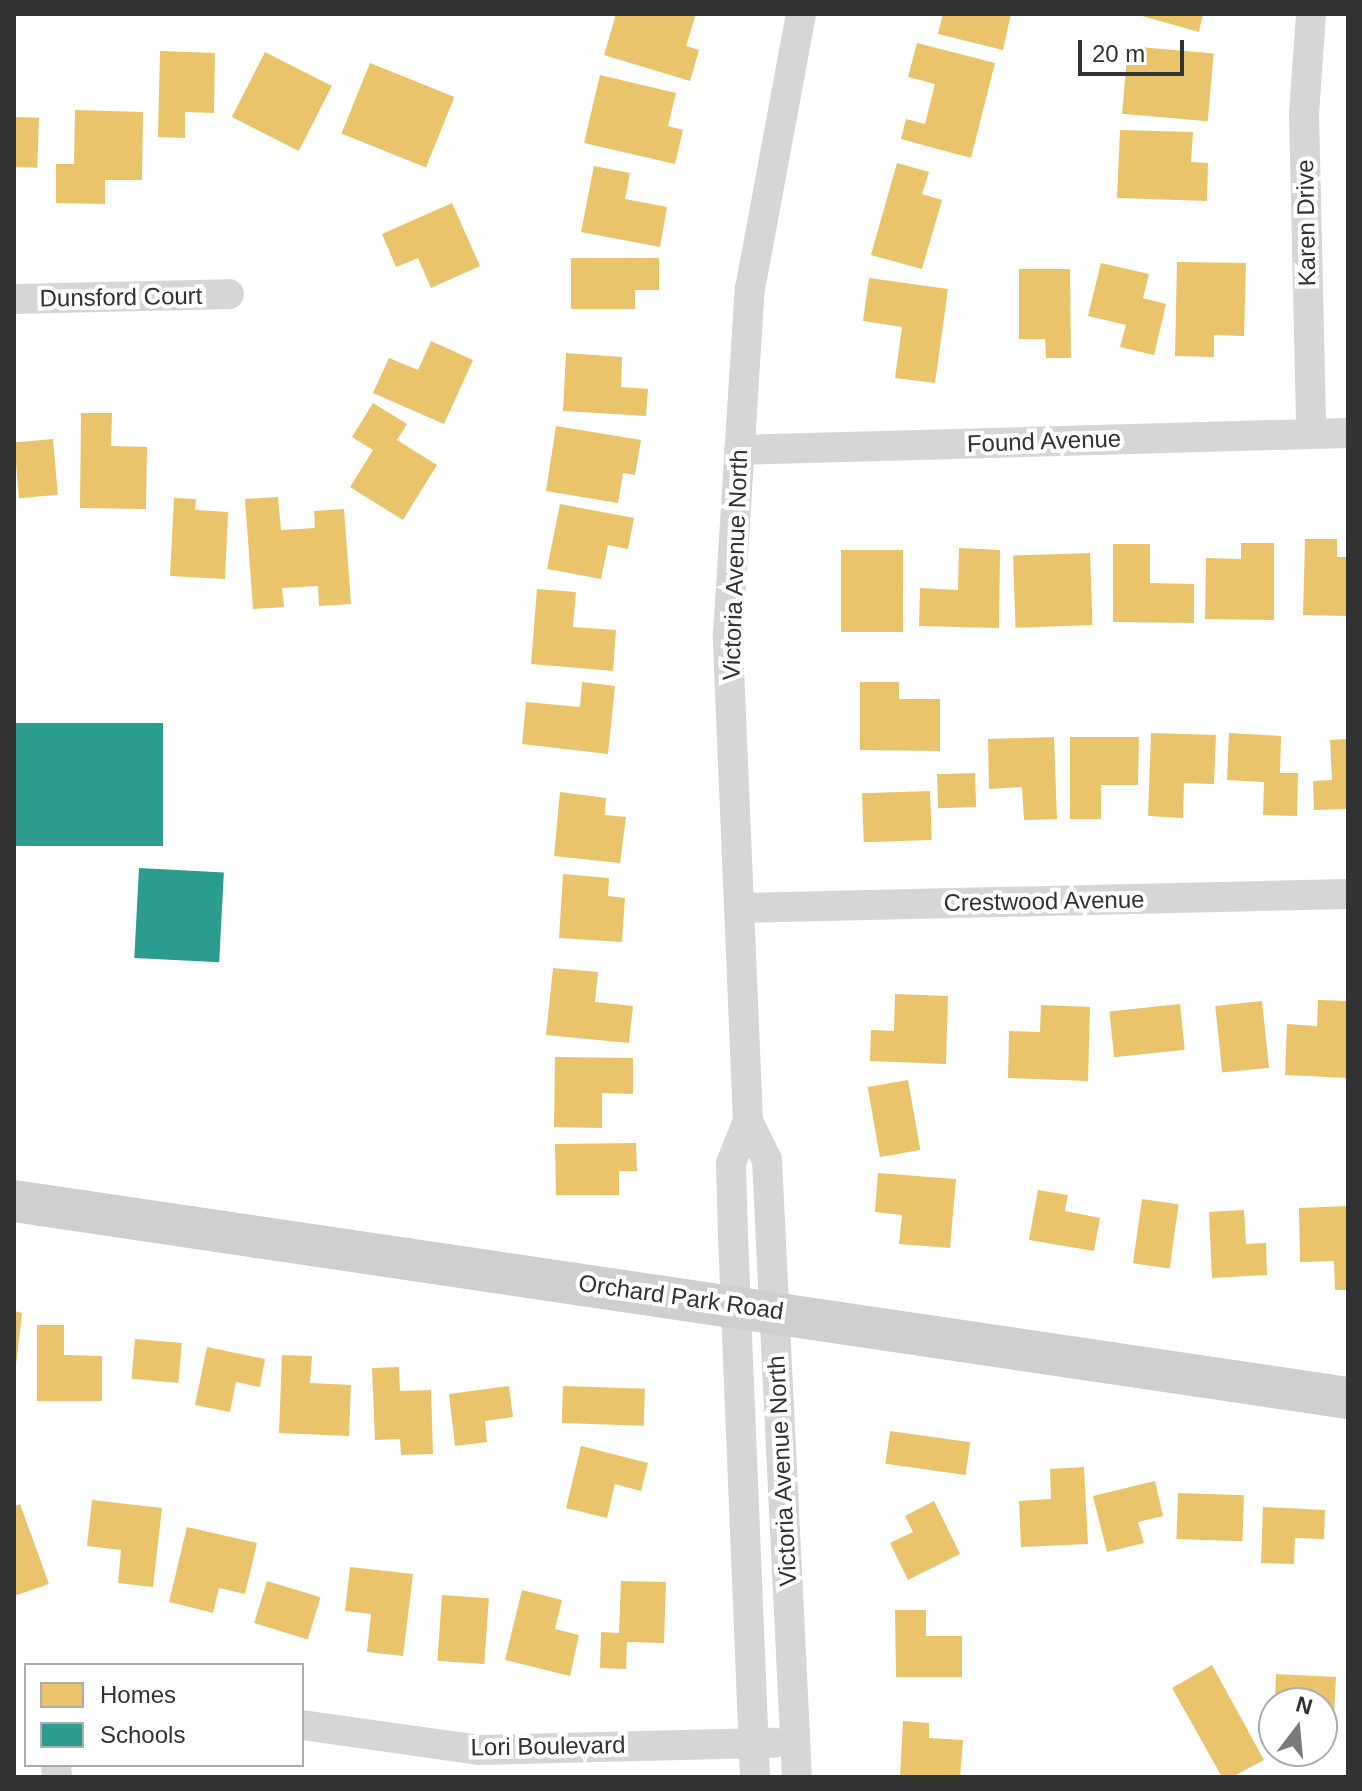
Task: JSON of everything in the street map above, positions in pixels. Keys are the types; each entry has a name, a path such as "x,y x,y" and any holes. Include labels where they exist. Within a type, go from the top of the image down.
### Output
{"street":[{"name":"Victoria Avenue North","path":"755,1777 755,1307 767,1160 748,1121 728,634 739,450 763,197 801,14"},
{"name":"Karen Drive","path":"1311,14 1304,113 1311,433"},
{"name":"Dunsford Court","path":"14,299 229,294"},
{"name":"Found Avenue","path":"739,450 1348,433"},
{"name":"Crestwood Avenue","path":"741,908 1348,894"},
{"name":"Orchard Park Road","path":"14,1201 755,1307 1348,1398"},
{"name":"Victoria Avenue North","path":"755,1307 797,1777"},
{"name":"Lori Boulevard","path":"304,1725 480,1750 796,1743"}],"building: Homes":[{"path":"616,14 696,14 686,46 699,50 690,81 604,55"},
{"path":"943,14 1011,14 1003,50 938,34"},
{"path":"1135,14 1203,14 1199,32"},
{"path":"917,43 995,63 971,158 901,139 906,119 925,124 935,84 908,77"},
{"path":"1128,46 1214,53 1208,121 1122,114"},
{"path":"160,51 215,53 214,113 185,112 185,138 158,137"},
{"path":"265,52 332,86 299,151 232,117"},
{"path":"370,63 454,97 426,168 342,133"},
{"path":"600,75 676,93 668,126 683,130 675,164 584,143"},
{"path":"75,110 143,112 142,180 105,180 105,204 56,203 56,164 74,164"},
{"path":"14,117 39,118 37,168 14,167"},
{"path":"1120,130 1193,132 1191,162 1208,163 1207,201 1117,198"},
{"path":"897,163 929,172 922,194 942,200 922,269 871,255"},
{"path":"594,166 630,173 625,199 667,207 660,247 581,232"},
{"path":"452,203 480,266 431,288 418,258 396,267 382,234"},
{"path":"571,258 659,258 659,290 635,290 635,309 571,309"},
{"path":"1177,262 1246,263 1244,336 1214,335 1214,357 1175,356"},
{"path":"1101,263 1149,274 1143,298 1166,304 1154,355 1120,347 1126,325 1088,316"},
{"path":"1019,269 1070,269 1071,358 1046,358 1045,339 1019,339"},
{"path":"869,278 948,289 935,383 895,378 902,327 863,321"},
{"path":"431,341 473,360 444,424 373,393 389,358 418,370"},
{"path":"566,353 622,357 621,387 648,389 646,416 563,411"},
{"path":"373,403 407,424 397,440 437,465 403,520 350,487 373,450 352,437"},
{"path":"81,413 112,413 111,446 147,447 146,509 80,508"},
{"path":"556,426 641,440 635,475 623,473 618,503 546,491"},
{"path":"53,439 58,495 19,498 14,442"},
{"path":"278,497 281,530 315,528 314,511 344,509 351,604 319,606 318,586 282,588 284,607 253,609 245,499"},
{"path":"174,498 196,499 195,510 228,512 225,579 170,576"},
{"path":"560,504 634,518 628,549 608,545 601,579 547,569"},
{"path":"1305,539 1337,539 1337,557 1348,557 1348,616 1303,615"},
{"path":"1241,543 1274,543 1274,620 1205,619 1206,558 1241,559"},
{"path":"1113,544 1150,544 1150,583 1194,584 1194,623 1113,622"},
{"path":"959,548 1000,550 999,628 919,626 920,588 958,590"},
{"path":"841,550 903,550 903,632 841,632"},
{"path":"1090,553 1093,625 1016,628 1013,556"},
{"path":"537,589 576,592 573,627 616,630 613,671 531,664"},
{"path":"582,682 615,686 608,754 522,744 526,702 580,707"},
{"path":"860,682 899,682 899,699 940,699 940,751 860,750"},
{"path":"1151,733 1216,735 1214,784 1184,783 1183,818 1148,816"},
{"path":"1229,733 1281,736 1280,773 1298,773 1297,816 1263,815 1264,782 1227,780"},
{"path":"1054,737 1057,819 1024,820 1022,787 989,789 988,739"},
{"path":"1070,737 1139,737 1138,785 1101,785 1101,819 1070,819"},
{"path":"1348,739 1348,809 1314,810 1313,781 1332,780 1330,740"},
{"path":"975,773 976,807 938,808 937,774"},
{"path":"930,791 932,840 864,842 862,793"},
{"path":"560,792 606,798 605,815 626,817 620,863 554,856"},
{"path":"563,874 609,878 608,896 625,898 622,942 559,938"},
{"path":"553,968 598,972 595,1002 633,1006 629,1043 546,1035"},
{"path":"895,994 948,996 946,1064 870,1061 871,1030 894,1031"},
{"path":"1318,1000 1348,1001 1348,1078 1285,1075 1287,1024 1317,1026"},
{"path":"1262,1001 1269,1068 1222,1073 1215,1006"},
{"path":"1180,1004 1185,1050 1114,1057 1109,1011"},
{"path":"1041,1005 1090,1007 1088,1081 1008,1078 1009,1031 1040,1032"},
{"path":"555,1057 633,1058 633,1094 602,1093 602,1128 554,1127"},
{"path":"908,1080 920,1150 880,1157 868,1087"},
{"path":"636,1143 637,1171 619,1171 619,1195 556,1195 555,1144"},
{"path":"878,1173 956,1179 950,1248 899,1244 902,1215 875,1212"},
{"path":"1038,1190 1068,1195 1065,1211 1100,1218 1094,1251 1029,1240"},
{"path":"1142,1199 1179,1204 1170,1269 1133,1263"},
{"path":"1348,1206 1348,1290 1335,1290 1334,1261 1300,1262 1299,1208"},
{"path":"1244,1210 1246,1244 1266,1243 1267,1275 1212,1278 1209,1212"},
{"path":"14,1311 22,1313 16,1365 14,1365"},
{"path":"37,1325 64,1325 64,1355 102,1356 102,1401 37,1401"},
{"path":"135,1339 182,1343 178,1383 132,1379"},
{"path":"207,1347 265,1359 260,1387 236,1382 230,1412 195,1405"},
{"path":"282,1355 312,1356 310,1383 351,1385 349,1436 279,1433"},
{"path":"399,1367 400,1391 431,1390 433,1454 401,1455 400,1439 375,1440 372,1368"},
{"path":"509,1386 513,1417 485,1421 487,1442 455,1446 449,1394"},
{"path":"563,1386 645,1389 644,1426 562,1423"},
{"path":"890,1431 970,1442 966,1475 885,1464"},
{"path":"581,1446 648,1463 641,1491 615,1484 607,1518 566,1508"},
{"path":"1084,1467 1088,1544 1021,1547 1019,1501 1051,1499 1050,1469"},
{"path":"1155,1481 1163,1516 1138,1522 1144,1543 1107,1552 1093,1496"},
{"path":"1178,1493 1244,1495 1242,1541 1176,1539"},
{"path":"92,1500 162,1508 153,1587 118,1583 121,1550 87,1546"},
{"path":"934,1501 960,1554 908,1580 890,1543 913,1532 905,1516"},
{"path":"20,1504 49,1584 14,1596 14,1506"},
{"path":"1263,1507 1325,1510 1324,1539 1295,1538 1294,1564 1261,1563"},
{"path":"187,1527 257,1543 245,1594 219,1588 213,1613 169,1602"},
{"path":"350,1567 413,1574 403,1656 367,1652 371,1614 345,1611"},
{"path":"267,1581 321,1597 308,1639 254,1623"},
{"path":"621,1581 666,1582 664,1643 627,1642 626,1669 600,1668 601,1632 619,1633"},
{"path":"522,1590 562,1600 555,1629 579,1635 570,1676 505,1660"},
{"path":"442,1595 489,1598 484,1664 437,1661"},
{"path":"895,1610 926,1610 926,1636 962,1636 962,1677 896,1677"},
{"path":"1212,1665 1258,1749 1258,1763 1232,1777 1222,1777 1172,1688"},
{"path":"1276,1674 1336,1677 1335,1687 1276,1687"},
{"path":"903,1721 929,1723 929,1738 963,1740 960,1777 900,1777"}],"building: Schools":[{"path":"14,723 163,723 163,846 14,846"},
{"path":"139,868 224,872 219,962 134,958"}]}
